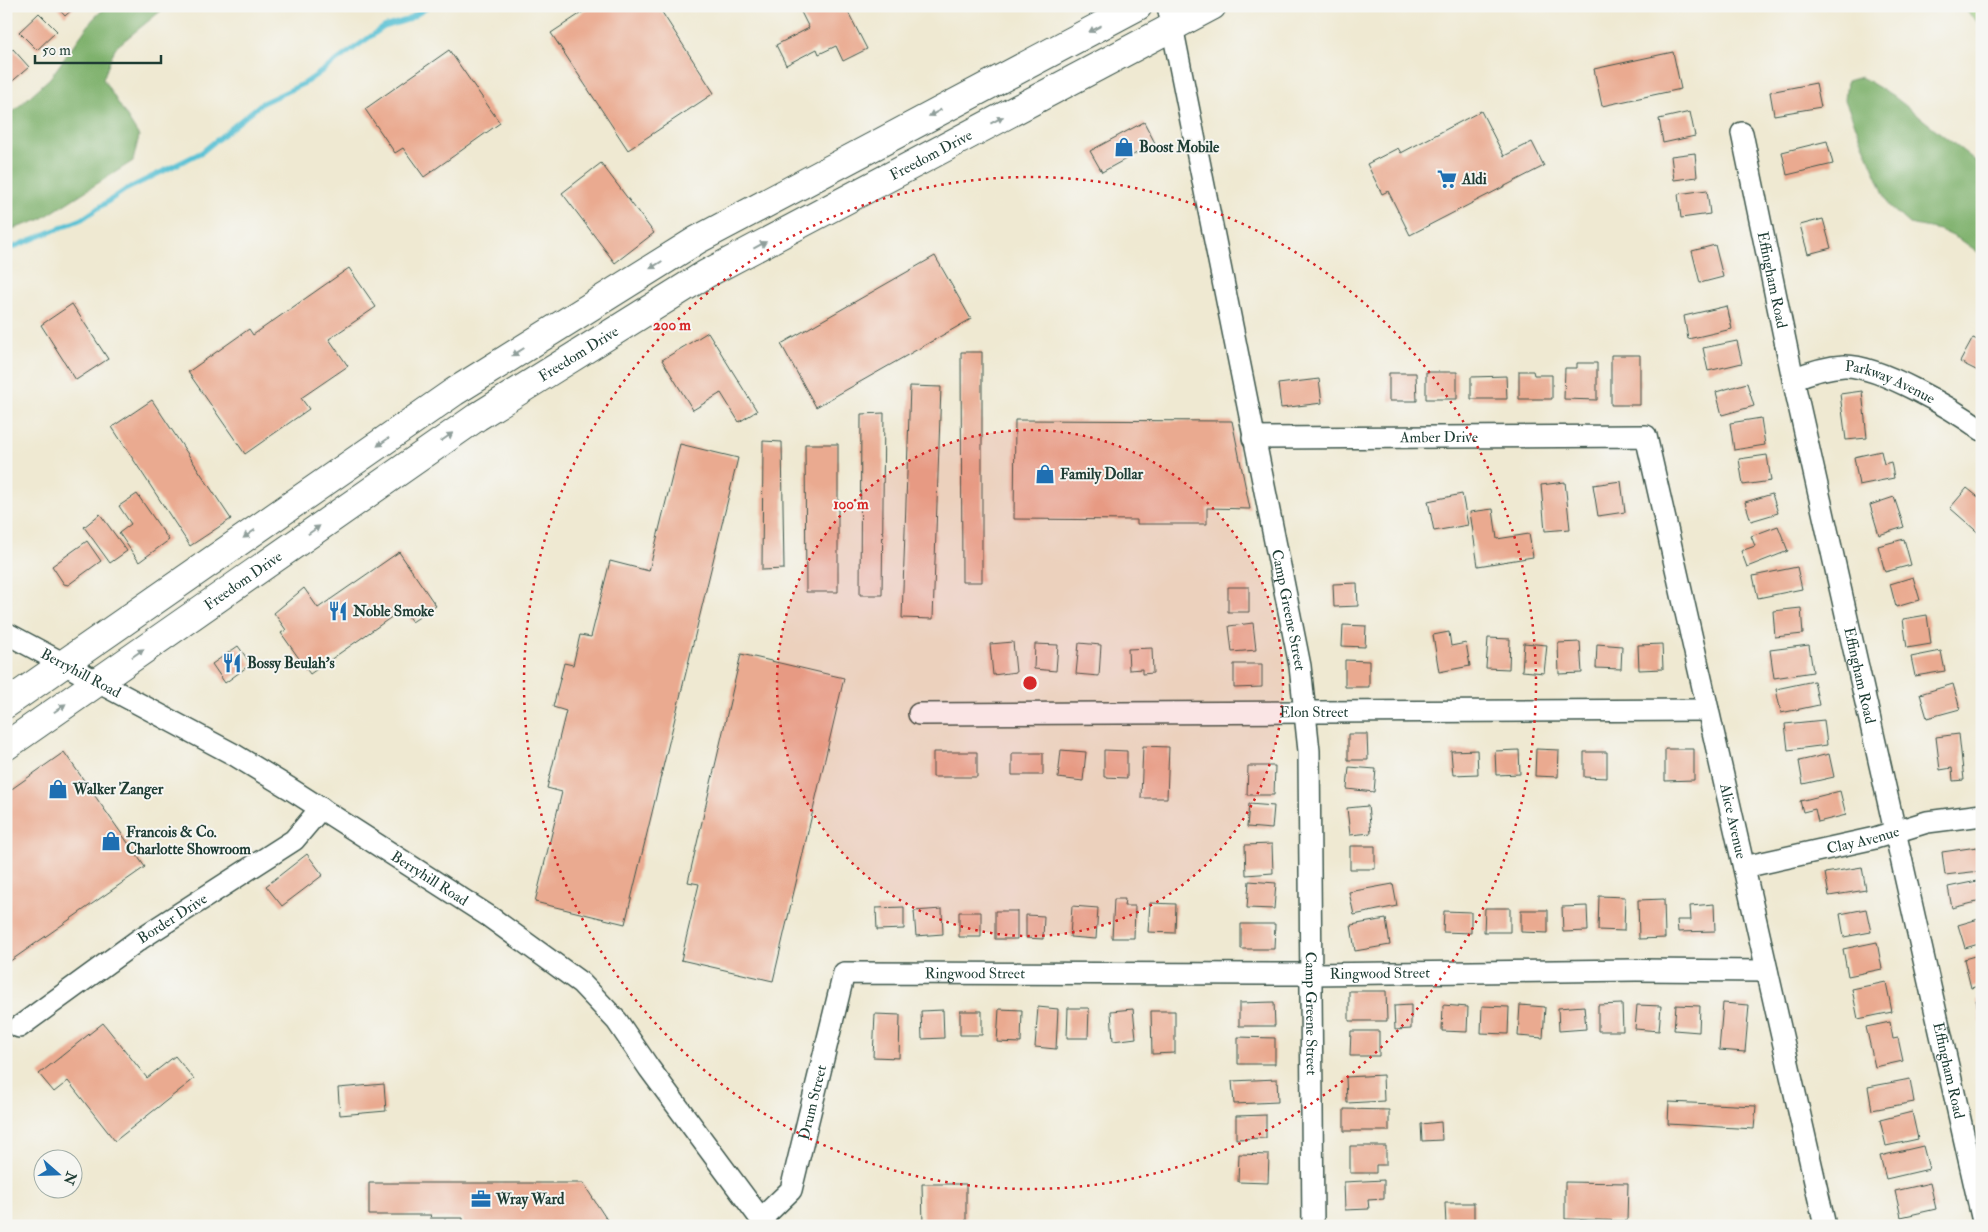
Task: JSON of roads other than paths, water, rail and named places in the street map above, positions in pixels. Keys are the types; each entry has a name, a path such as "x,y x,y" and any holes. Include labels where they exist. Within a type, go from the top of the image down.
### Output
{"main road":[{"path":"6,704 454,392 697,240 1138,6"},
{"name":"Freedom Drive","path":"6,746 477,416 706,274 1170,17 1212,6"}],"street":[{"name":"Camp Greene Street","path":"1170,17 1300,666 1306,710 1309,751 1313,1226"},
{"name":"Effingham Road","path":"1742,133 1792,379 1982,1217"},
{"name":"Parkway Avenue","path":"1792,379 1819,369 1846,366 1859,368 1900,382 1929,397 1982,430"},
{"name":"Amber Drive","path":"1253,438 1625,436"},
{"name":"Alice Avenue","path":"1625,436 1646,436 1825,1226"},
{"name":"Berryhill Road","path":"6,633 233,754 321,808 490,917 581,983 617,1021 649,1068 764,1222"},
{"name":"Elon Street","path":"918,714 1306,710 1708,710"},
{"name":"Border Drive","path":"20,1027 140,939 294,840 321,808"},
{"name":"Clay Avenue","path":"1744,867 1928,822 1982,815"},
{"name":"Ringwood Street","path":"844,973 1311,974 1636,970 1767,971"},
{"name":"Drum Street","path":"764,1222 791,1190 844,973"}],"waterway":[{"path":"6,250 82,219 125,190 202,152 262,103 305,83 384,27 407,20 430,6"}],"place":[{"name":"Boost Mobile","path":"1124,147"},
{"name":"Aldi","path":"1447,179"},
{"name":"Family Dollar","path":"1045,474"},
{"name":"Noble Smoke","path":"338,611"},
{"name":"Bossy Beulah's","path":"232,663"},
{"name":"Walker Zanger","path":"58,789"},
{"name":"Francois & Co. Charlotte Showroom","path":"111,841"},
{"name":"Wray Ward","path":"481,1199"}]}
